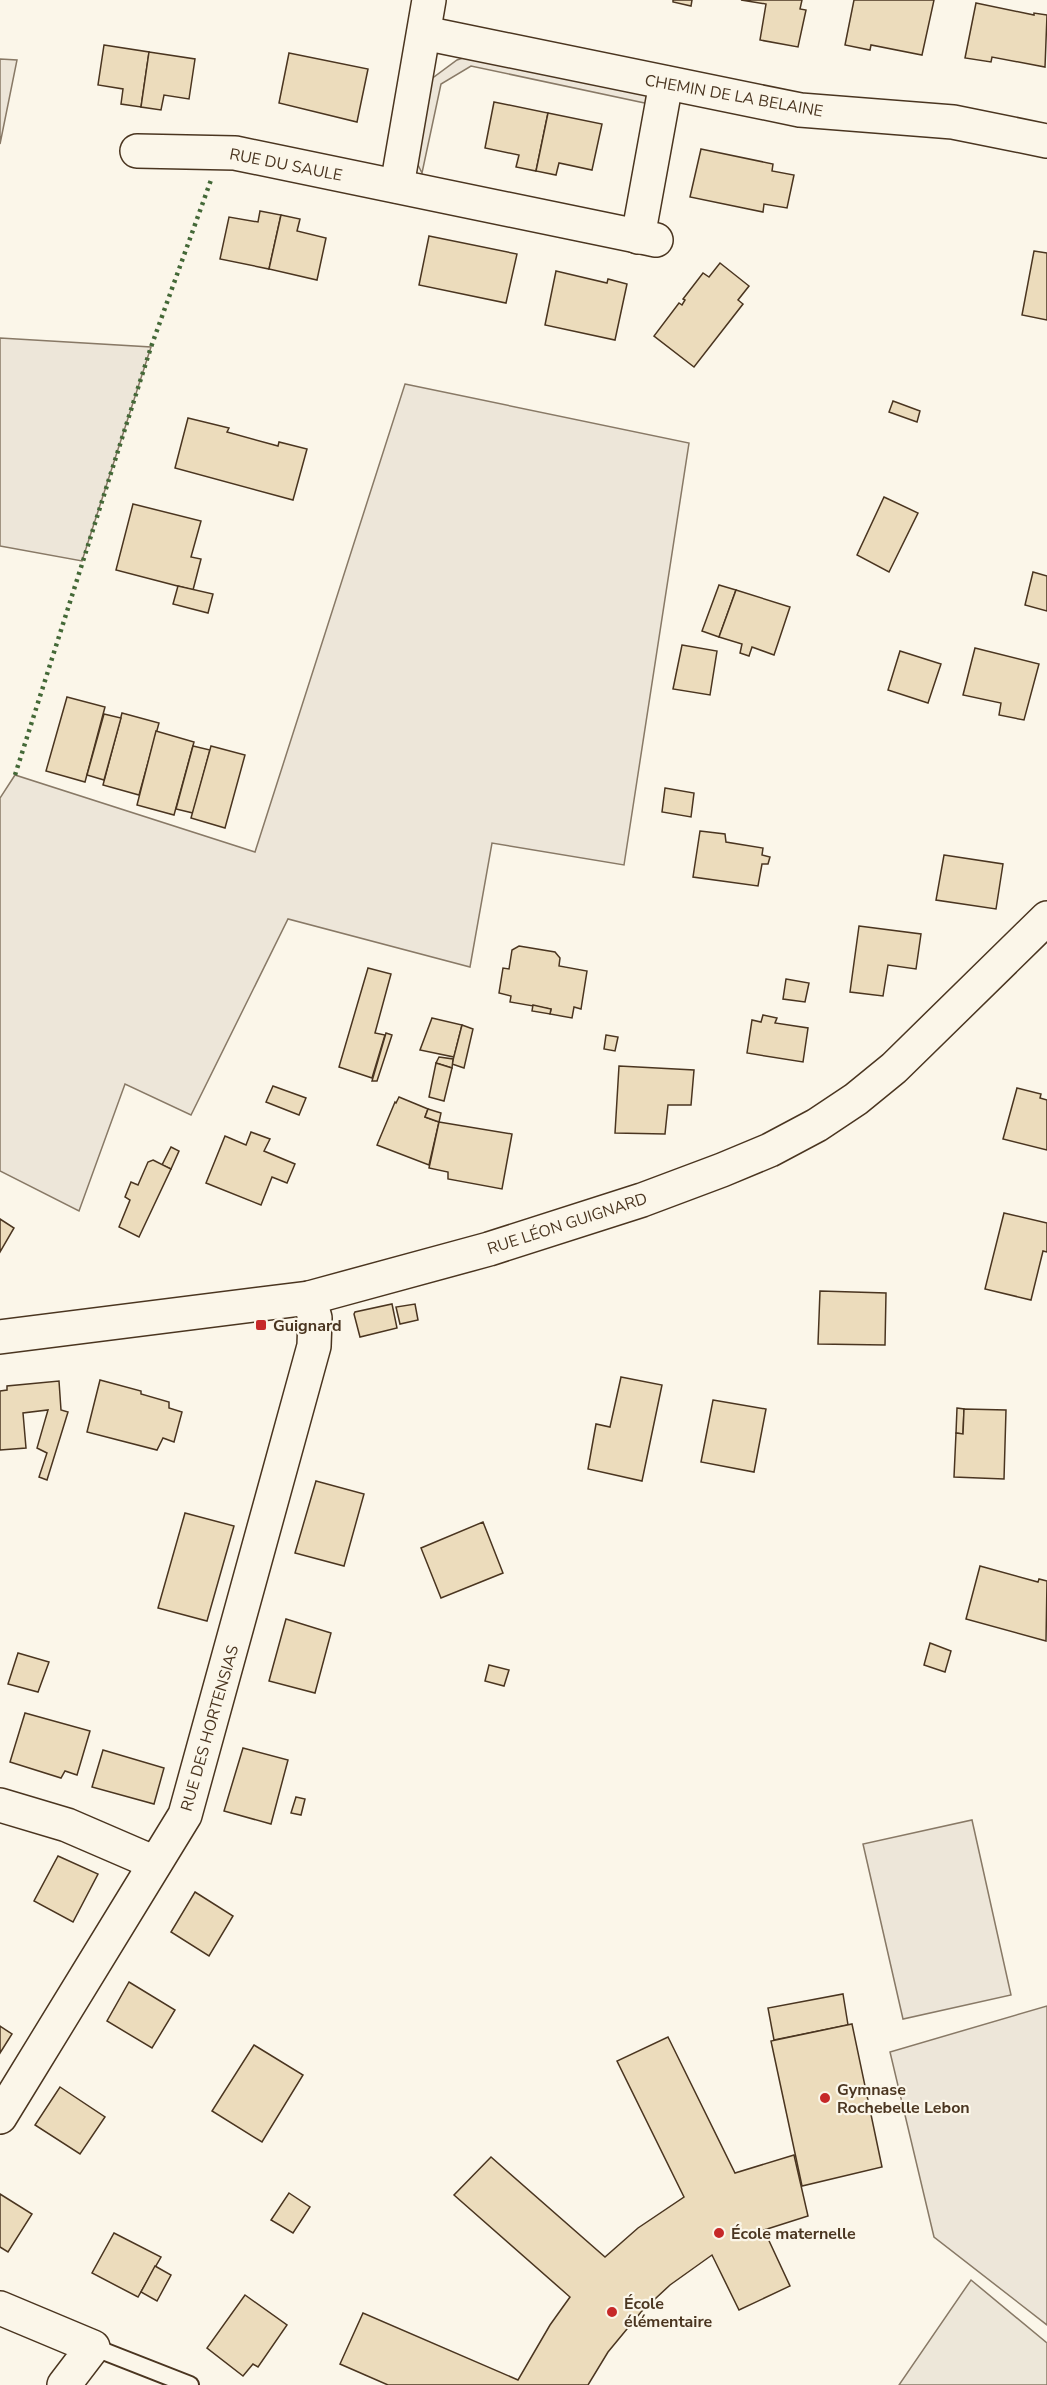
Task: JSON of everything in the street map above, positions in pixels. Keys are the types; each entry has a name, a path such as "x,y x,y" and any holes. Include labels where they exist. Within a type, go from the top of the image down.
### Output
{"street":[{"path":"397,186 429,0"},
{"name":"CHEMIN DE LA BELAINE","path":"424,33 800,110 953,122 1047,141"},
{"name":"RUE DU SAULE","path":"137,151 235,153 647,239 666,83"},
{"name":"RUE LÉON GUIGNARD","path":"0,1337 309,1298 561,1227 722,1170 780,1145 837,1112 894,1068 1046,920"},
{"name":"RUE DES HORTENSIAS","path":"0,2117 185,1815 314,1346 315,1318 309,1298"},
{"path":"0,1805 67,1825 155,1863"},
{"path":"0,2308 93,2347 64,2385"}],"lane":[{"path":"93,2347 190,2385"}],"shaded area":[{"path":"466,57 652,93 654,105 471,66 441,84 422,173 416,161 430,80 457,60"},
{"path":"0,59 17,60 0,144"},
{"path":"0,338 151,347 82,561 0,546"},
{"path":"405,384 689,443 624,865 492,843 470,967 288,919 191,1115 125,1084 79,1211 0,1171 0,798 15,775 255,852"},
{"path":"972,1820 1011,1995 903,2019 863,1844"},
{"path":"1047,2006 1047,2325 934,2237 890,2052"},
{"path":"971,2280 1047,2343 1047,2385 899,2385"}],"building":[{"path":"673,0 692,0 691,6 673,2"},
{"path":"741,0 802,0 800,9 806,10 798,47 760,40 766,4"},
{"path":"854,0 934,0 922,55 871,45 870,50 845,45"},
{"path":"976,3 1034,15 1034,13 1047,15 1045,67 992,57 991,62 965,58"},
{"path":"104,45 149,52 141,107 121,104 123,89 98,85"},
{"path":"149,52 195,59 189,99 164,95 161,110 141,107"},
{"path":"289,53 368,69 357,122 279,103"},
{"path":"494,102 548,113 536,171 516,167 519,155 485,148"},
{"path":"548,113 602,124 592,170 559,163 556,175 536,171"},
{"path":"701,149 773,164 772,171 794,175 787,208 764,204 763,212 690,197"},
{"path":"260,211 281,215 269,269 220,259 229,217 258,222"},
{"path":"281,215 300,219 297,231 326,238 317,280 269,269"},
{"path":"429,236 517,254 506,303 419,285"},
{"path":"1034,251 1047,253 1047,320 1022,315"},
{"path":"720,263 749,286 738,300 743,304 694,367 654,336 679,303 682,305 685,300 683,299 703,273 709,277"},
{"path":"556,271 607,283 608,279 627,284 615,340 545,325"},
{"path":"893,401 920,411 917,422 889,412"},
{"path":"188,418 229,428 227,432 278,446 279,442 307,449 293,500 175,468"},
{"path":"884,497 918,513 889,572 857,555"},
{"path":"133,504 201,521 191,557 201,559 193,590 116,570"},
{"path":"1033,572 1047,576 1047,611 1025,605"},
{"path":"719,585 736,590 719,637 702,631"},
{"path":"178,586 213,594 208,613 173,604"},
{"path":"736,590 790,607 774,655 752,647 749,656 740,653 742,644 719,637"},
{"path":"682,645 717,651 710,695 673,689"},
{"path":"975,648 1039,664 1024,720 999,715 1001,703 963,695"},
{"path":"900,651 941,664 928,703 888,690"},
{"path":"67,697 105,707 85,782 46,771"},
{"path":"122,713 159,723 139,795 103,785"},
{"path":"104,714 121,718 104,780 87,775"},
{"path":"156,731 194,742 174,815 137,805"},
{"path":"193,746 210,750 193,813 176,809"},
{"path":"211,746 245,755 225,828 191,818"},
{"path":"665,788 694,793 691,817 662,812"},
{"path":"700,831 725,834 726,842 763,848 762,855 770,857 768,864 762,864 758,886 693,877"},
{"path":"944,855 1003,864 996,909 936,900"},
{"path":"859,926 921,934 916,969 888,965 883,996 850,992"},
{"path":"519,946 555,952 560,958 559,966 587,971 581,1009 574,1007 572,1018 550,1014 551,1009 510,1002 511,996 499,993 503,968 509,969 512,950"},
{"path":"368,968 391,974 375,1033 385,1035 372,1078 339,1067"},
{"path":"786,979 809,983 805,1002 783,999"},
{"path":"533,1005 551,1009 550,1014 532,1011"},
{"path":"763,1015 777,1018 775,1023 808,1028 803,1062 747,1053 752,1020 761,1022"},
{"path":"432,1018 462,1025 454,1057 420,1050"},
{"path":"462,1025 473,1029 464,1068 452,1064"},
{"path":"386,1033 392,1035 377,1081 372,1081"},
{"path":"606,1035 618,1037 615,1051 604,1049"},
{"path":"439,1057 453,1059 452,1068 436,1063"},
{"path":"436,1063 452,1068 444,1101 429,1097"},
{"path":"619,1066 694,1070 691,1105 668,1105 665,1134 615,1133"},
{"path":"273,1086 306,1098 299,1115 266,1102"},
{"path":"1017,1088 1041,1094 1040,1098 1047,1100 1047,1150 1003,1139"},
{"path":"399,1097 428,1109 425,1117 439,1122 429,1165 377,1145"},
{"path":"428,1109 441,1113 439,1122 425,1117"},
{"path":"439,1122 512,1134 502,1189 448,1179 448,1172 429,1168"},
{"path":"251,1132 270,1139 264,1151 295,1164 287,1183 272,1177 261,1205 206,1183 225,1136 246,1145"},
{"path":"171,1147 179,1151 171,1169 162,1165"},
{"path":"153,1160 171,1169 139,1237 119,1227 130,1200 125,1197 131,1182 138,1185 148,1162"},
{"path":"1004,1213 1047,1223 1047,1252 1043,1251 1031,1300 985,1289"},
{"path":"0,1219 14,1228 0,1252"},
{"path":"820,1291 886,1293 885,1345 818,1344"},
{"path":"392,1304 397,1328 360,1337 355,1312"},
{"path":"415,1304 418,1320 400,1324 396,1307"},
{"path":"621,1377 662,1385 642,1481 588,1469 596,1424 610,1427"},
{"path":"100,1380 141,1391 141,1394 169,1402 169,1408 182,1412 174,1442 163,1438 157,1450 87,1432"},
{"path":"59,1381 61,1410 68,1412 47,1480 39,1477 47,1453 37,1448 48,1410 23,1413 26,1448 0,1450 0,1391 7,1390 7,1386"},
{"path":"713,1400 766,1409 754,1472 701,1462"},
{"path":"957,1408 964,1409 963,1434 956,1433"},
{"path":"964,1409 1006,1410 1004,1479 954,1477 956,1433 963,1434"},
{"path":"316,1481 364,1494 344,1566 295,1553"},
{"path":"185,1513 234,1526 207,1621 158,1608"},
{"path":"483,1522 503,1573 441,1598 421,1548"},
{"path":"980,1566 1038,1582 1039,1579 1047,1581 1046,1641 966,1619"},
{"path":"286,1619 331,1633 315,1693 269,1681"},
{"path":"930,1643 951,1651 945,1672 924,1665"},
{"path":"18,1653 49,1662 38,1692 8,1684"},
{"path":"489,1665 509,1670 504,1686 485,1681"},
{"path":"25,1713 90,1731 77,1775 65,1771 61,1778 10,1762"},
{"path":"243,1748 288,1760 271,1824 224,1811"},
{"path":"103,1750 164,1768 154,1804 92,1787"},
{"path":"296,1797 305,1799 301,1815 291,1813"},
{"path":"58,1856 98,1874 73,1922 34,1901"},
{"path":"195,1892 233,1916 209,1956 171,1932"},
{"path":"129,1982 175,2010 152,2048 107,2021"},
{"path":"843,1994 848,2025 774,2040 768,2008"},
{"name":"Gymnase Rochebelle Lebon","path":"852,2024 882,2167 802,2186 771,2041"},
{"path":"0,2026 12,2034 0,2053"},
{"path":"668,2037 735,2173 794,2155 808,2216 764,2230 790,2286 739,2310 712,2255 670,2285 641,2312 608,2352 588,2385 388,2385 340,2364 363,2313 518,2380 550,2325 570,2297 454,2195 491,2157 605,2257 638,2228 684,2197 617,2061"},
{"path":"254,2045 303,2075 262,2142 212,2111"},
{"path":"60,2087 105,2117 80,2154 35,2125"},
{"path":"289,2193 310,2207 293,2233 271,2220"},
{"path":"0,2194 32,2214 8,2252 0,2247"},
{"path":"114,2233 161,2257 138,2297 92,2273"},
{"path":"155,2266 171,2275 157,2301 141,2292"},
{"path":"245,2295 287,2325 258,2367 253,2364 243,2376 207,2348"}],"hedge":[{"path":"15,775 151,347 211,180"}],"place":[{"name":"Guignard","path":"261,1325"},
{"name":"Gymnase Rochebelle Lebon","path":"825,2098"},
{"name":"École maternelle","path":"719,2233"},
{"name":"École élémentaire","path":"612,2312"}]}
